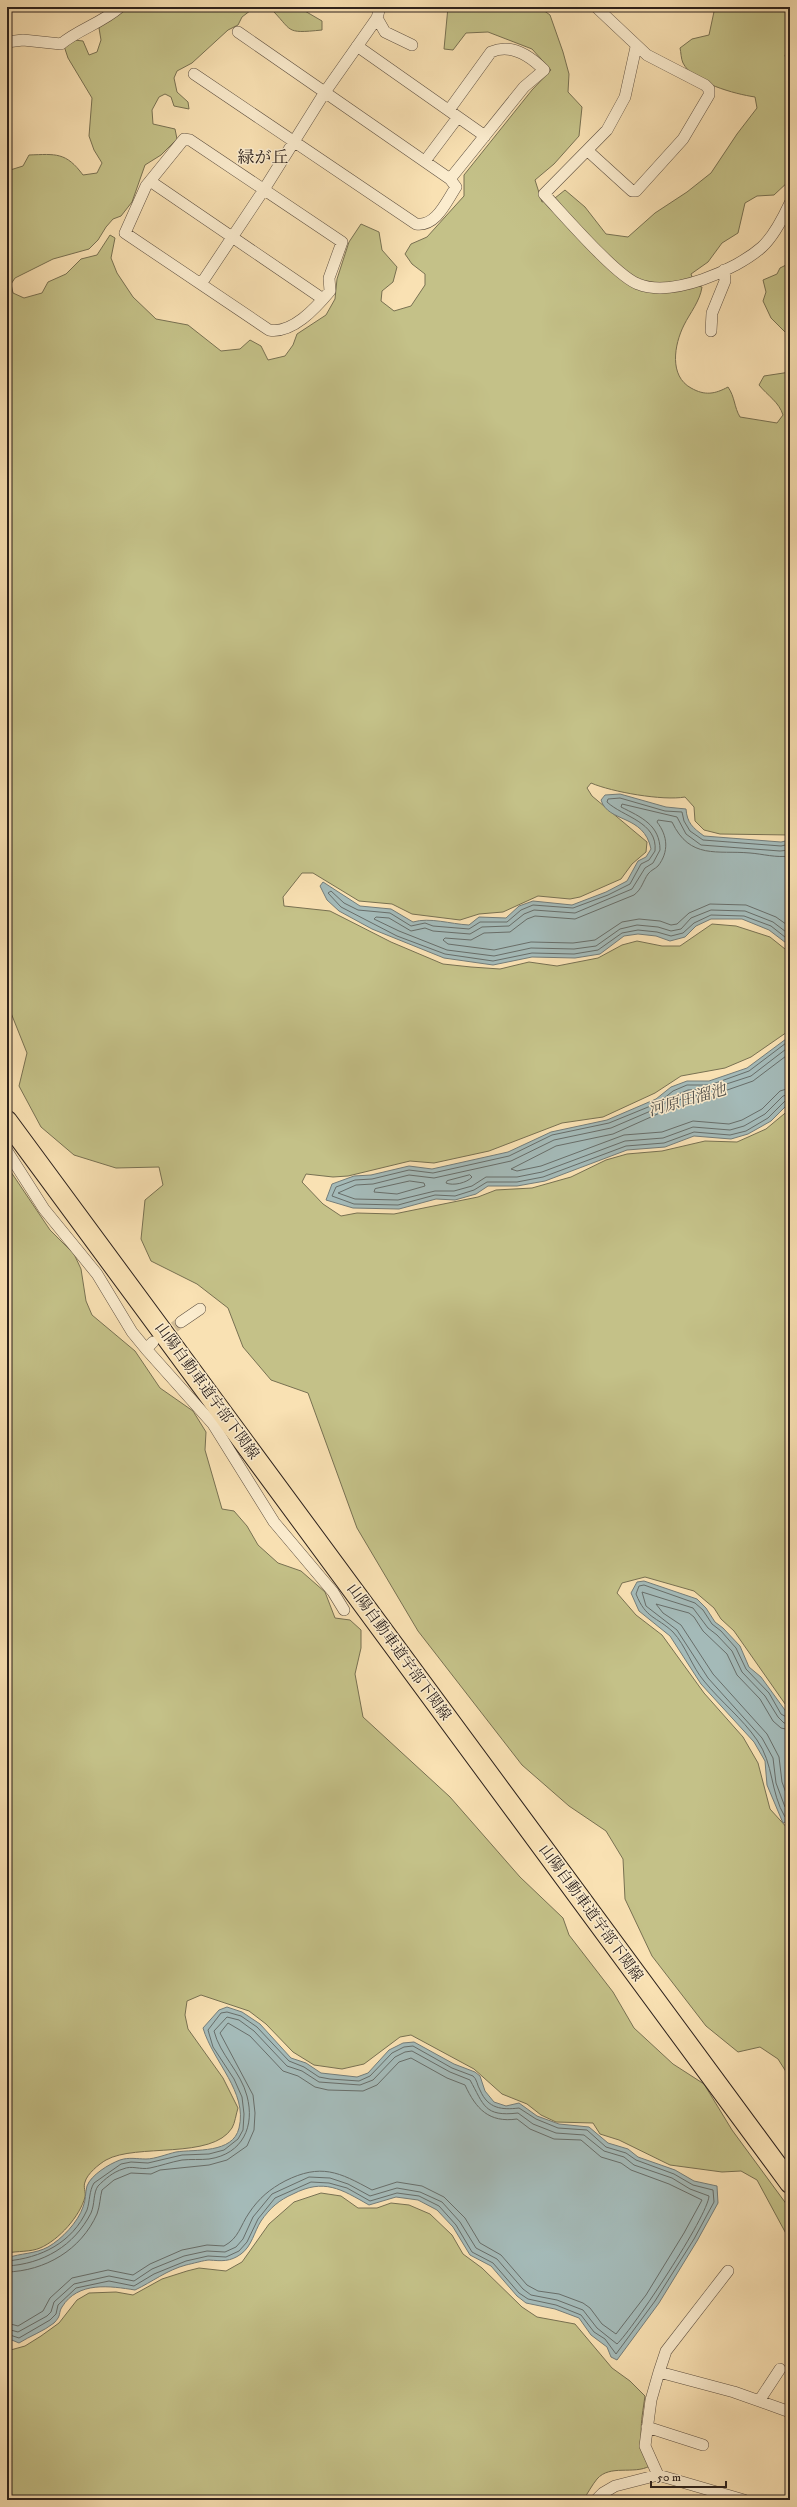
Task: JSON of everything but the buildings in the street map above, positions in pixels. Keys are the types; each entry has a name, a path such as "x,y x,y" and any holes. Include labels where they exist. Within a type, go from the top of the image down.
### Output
{"highway":[{"name":"山陽自動車道宇部下関線","path":"7,1121 790,2183"}],"street":[{"path":"7,42 23,40 60,44 72,34 106,18 120,7"},
{"path":"201,284 264,191 325,92 377,18 380,7"},
{"path":"588,151 632,191 636,191 683,139 708,95 709,89 705,85 647,55 636,47 596,7"},
{"path":"377,18 385,32 412,45"},
{"path":"194,74 416,224 424,225 432,222 456,187 450,179 238,32"},
{"path":"358,46 485,136"},
{"path":"636,47 625,98 607,130 544,194 619,270 637,284 656,289 677,286 724,270 762,246 790,204"},
{"path":"425,161 491,52 500,48 514,50 533,59 544,70 524,87 450,179"},
{"path":"184,139 190,140 342,242 329,278 330,291 323,299 286,330 279,332 268,330 125,233 150,181 184,139"},
{"path":"150,181 323,299"},
{"path":"711,331 712,313 725,282 724,270"},
{"path":"7,1151 44,1209 97,1274 132,1332 149,1346 213,1424 274,1522 333,1592 344,1610"},
{"path":"181,1322 200,1309"},
{"path":"658,2475 646,2446 647,2426 651,2400 666,2351 728,2271"},
{"path":"759,2401 780,2370"},
{"path":"659,2372 759,2401 790,2412"},
{"path":"647,2426 703,2445"},
{"path":"596,2500 603,2493 615,2486 658,2475 744,2500"}],"shaded area":[{"path":"123,7 255,7 242,17 238,25 228,30 192,63 177,71 174,78 177,92 188,102 189,109 174,106 171,97 165,94 159,97 152,110 153,124 175,129 177,139 161,155 145,165 132,202 121,216 113,219 98,240 89,249 53,259 15,278 11,284 13,293 24,298 42,293 48,282 66,274 81,259 97,255 110,235 115,238 111,258 117,273 133,297 156,319 188,325 221,351 240,349 250,340 261,346 268,360 285,356 293,345 297,334 326,315 335,299 337,279 349,242 361,224 379,232 382,250 397,267 393,282 382,291 381,301 394,311 411,306 425,285 425,274 412,264 405,254 411,244 427,237 464,196 464,175 532,90 551,70 532,49 488,32 466,33 453,50 444,49 448,7 539,7 550,15 569,74 568,92 582,107 579,136 554,164 535,180 542,202 555,198 565,190 585,207 606,234 628,237 655,213 687,192 711,173 737,134 757,108 755,97 726,90 705,82 688,70 683,63 680,48 692,39 709,35 715,7 790,7 790,49 785,55 790,78 790,180 774,195 757,196 745,203 738,233 722,243 708,262 691,274 695,285 702,287 697,302 684,325 678,342 676,351 676,368 684,383 696,391 714,393 728,387 740,417 777,423 783,415 781,410 759,385 764,376 790,372 790,835 720,834 704,830 695,821 694,807 685,797 651,797 611,790 591,783 587,788 592,796 647,842 646,852 632,864 621,879 580,897 570,899 538,896 503,912 479,914 460,920 412,914 392,904 359,901 313,873 302,873 283,897 284,906 330,911 391,942 443,964 500,969 529,962 557,966 598,958 622,945 637,941 662,946 680,946 712,924 736,926 770,937 790,953 790,1030 751,1057 725,1068 681,1076 655,1093 603,1117 562,1123 489,1151 434,1163 410,1161 348,1176 333,1177 306,1174 302,1182 323,1204 341,1216 357,1213 394,1214 478,1197 496,1190 532,1188 571,1177 606,1160 627,1154 662,1151 705,1141 737,1142 766,1129 790,1109 790,1711 734,1631 721,1619 714,1608 694,1591 645,1577 622,1583 617,1593 636,1615 662,1635 704,1693 743,1737 758,1763 770,1809 790,1831 790,2078 778,2059 760,2047 738,2052 706,2026 652,1956 625,1899 623,1859 606,1831 569,1806 522,1765 418,1631 357,1528 308,1393 271,1380 243,1347 228,1308 197,1284 151,1261 141,1239 145,1200 163,1185 159,1167 116,1168 74,1155 41,1127 19,1086 27,1053 7,1003 7,171 23,166 29,155 46,154 66,158 77,167 83,175 97,173 102,163 94,150 89,136 92,98 68,58 64,46 74,40 83,41 89,55 97,52 101,40 99,28"},
{"path":"269,7 298,7 322,21 322,30 295,31 290,29"},
{"path":"786,265 790,269 790,337 771,318 763,301 766,292 763,280 777,274 780,268"},
{"path":"7,1166 50,1230 74,1254 81,1269 86,1301 92,1315 135,1351 160,1388 193,1411 206,1432 205,1450 222,1509 234,1511 247,1526 258,1545 278,1563 301,1571 325,1592 335,1618 350,1620 361,1630 361,1648 355,1674 363,1717 450,1797 520,1877 563,1918 569,1935 613,1992 634,2028 673,2064 704,2084 732,2130 790,2209 790,2241 757,2180 741,2171 722,2172 670,2165 619,2140 600,2134 593,2123 556,2122 541,2115 527,2104 502,2094 474,2069 411,2035 400,2037 364,2064 342,2069 314,2065 293,2052 266,2024 249,2011 201,1995 187,2001 185,2015 188,2029 223,2078 238,2108 232,2128 222,2138 208,2144 173,2150 136,2152 119,2155 106,2160 100,2164 86,2179 84,2184 85,2197 79,2212 68,2227 40,2248 7,2253"},
{"path":"321,2193 341,2196 358,2208 377,2208 391,2203 409,2205 430,2214 452,2235 463,2254 482,2268 522,2307 537,2317 575,2324 612,2368 630,2381 645,2396 641,2432 643,2448 650,2466 636,2470 608,2472 602,2475 595,2481 583,2500 7,2500 7,2351 25,2346 41,2336 59,2323 77,2300 89,2293 116,2292 133,2295 162,2279 187,2271 199,2268 226,2271 242,2262 269,2224 294,2202"}],"water":[{"path":"620,794 666,807 686,809 691,825 704,836 781,842 790,840 790,946 769,930 742,919 711,919 696,926 685,937 670,941 656,936 638,934 624,936 600,954 575,958 532,957 493,965 444,958 372,929 339,911 327,900 320,886 323,882 360,906 391,909 413,922 433,920 469,925 479,917 506,918 519,906 533,901 572,905 606,892 627,881 638,861 646,857 651,849 647,838 641,830 634,824 611,812 605,807 601,800 605,795"},
{"name":"河原田溜池","path":"790,1036 790,1102 771,1121 748,1134 731,1139 694,1136 665,1147 627,1150 545,1181 517,1186 488,1186 476,1194 455,1200 436,1199 399,1209 353,1208 326,1200 332,1184 354,1176 371,1175 409,1166 432,1169 508,1152 551,1132 607,1120 656,1099 671,1087 687,1081 709,1081 747,1068"},
{"path":"644,1581 697,1599 706,1608 715,1622 723,1628 740,1646 749,1667 761,1677 790,1717 790,1820 783,1823 767,1785 765,1761 754,1742 701,1684 670,1636 639,1611 631,1593 637,1582"},
{"path":"227,2007 242,2012 260,2024 291,2058 306,2063 321,2073 357,2077 368,2073 389,2050 403,2043 414,2042 454,2064 475,2072 480,2076 485,2091 494,2102 506,2106 519,2103 537,2116 559,2124 589,2127 608,2143 628,2149 638,2157 675,2170 694,2181 717,2186 718,2203 697,2241 659,2303 617,2360 611,2357 607,2347 591,2335 579,2318 555,2309 526,2303 517,2296 491,2266 470,2255 453,2227 437,2210 418,2200 396,2197 369,2205 341,2190 323,2186 304,2189 288,2196 275,2205 261,2221 245,2251 229,2260 207,2260 179,2267 135,2290 115,2287 95,2287 86,2289 69,2299 62,2307 59,2316 54,2323 46,2329 19,2343 7,2338 7,2258 48,2247 64,2235 81,2213 85,2202 87,2186 96,2174 111,2164 123,2159 150,2159 176,2152 212,2149 229,2142 235,2136 239,2128 239,2102 203,2028 219,2010"}],"tunnel":[{"path":"161,1337 181,1322"}],"district":[{"name":"緑が丘","path":"263,158"}]}
